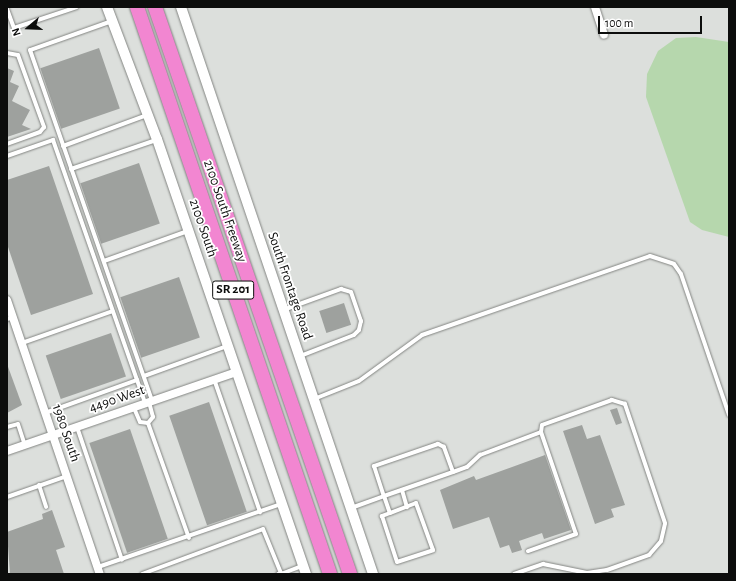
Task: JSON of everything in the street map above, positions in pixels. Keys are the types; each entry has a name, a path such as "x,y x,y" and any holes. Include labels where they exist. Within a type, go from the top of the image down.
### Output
{"highway":[{"name":"2100 South Freeway","path":"137,7 330,574"},
{"name":"2100 South Freeway","path":"155,7 350,574"}],"street":[{"name":"2100 South","path":"107,7 157,139 304,570"},
{"name":"South Frontage Road","path":"181,7 373,574"},
{"path":"595,7 604,35"},
{"name":"1980 South","path":"7,300 10,318 22,343 99,570"},
{"name":"4490 West","path":"7,451 236,372"}],"lane":[{"path":"7,9 14,28 77,7"},
{"path":"112,21 30,50 144,376 153,417 148,423"},
{"path":"7,53 18,55 44,127 40,132 7,144"},
{"path":"63,146 148,114"},
{"path":"71,169 157,139"},
{"path":"7,156 53,140 137,380 149,402"},
{"path":"104,261 189,231"},
{"path":"313,399 354,384 422,335 650,256 674,264 681,274 729,414"},
{"path":"283,310 347,288 361,321 354,335 299,356"},
{"path":"22,343 113,311"},
{"path":"144,376 228,346"},
{"path":"214,379 260,512"},
{"path":"45,413 137,380"},
{"path":"514,574 543,564 588,573 607,570 649,555 661,541 665,523 625,404 612,400 542,426 541,432 576,534 528,551"},
{"path":"133,407 140,422 148,423"},
{"path":"148,423 189,538"},
{"path":"7,427 18,424 25,444"},
{"path":"76,427 122,560"},
{"path":"351,508 467,467 480,455 541,432"},
{"path":"390,513 374,466 438,444 444,447 453,472"},
{"path":"7,496 67,476"},
{"path":"39,486 46,507"},
{"path":"402,490 407,506"},
{"path":"416,503 433,550 397,562 382,516 390,513 416,503"},
{"path":"99,570 122,560 189,538 282,504"},
{"path":"142,574 263,529 280,574 304,570"}],"green space":[{"path":"696,37 729,42 729,237 702,230 690,222 646,97 647,74 658,51 676,38"}],"building":[{"path":"99,48 120,109 61,129 40,68"},
{"path":"7,68 14,71 10,82 19,86 12,101 30,110 22,125 31,129 7,137"},
{"path":"139,163 160,224 101,244 80,183"},
{"path":"49,166 93,294 31,315 7,244 7,180"},
{"path":"179,277 200,338 141,358 120,297"},
{"path":"344,303 351,325 326,333 319,311"},
{"path":"111,333 126,376 61,399 46,355"},
{"path":"7,364 22,405 7,413"},
{"path":"209,402 247,512 207,525 169,416"},
{"path":"617,408 622,423 616,425 610,410"},
{"path":"582,425 587,439 600,435 625,505 611,509 614,517 595,524 563,431"},
{"path":"130,429 168,539 127,553 89,443"},
{"path":"545,455 571,530 544,539 542,533 519,541 522,550 512,553 509,545 500,548 489,517 453,529 440,490 474,476 476,480"},
{"path":"52,510 65,547 56,550 64,574 10,574 7,532 43,519 42,514"}]}
